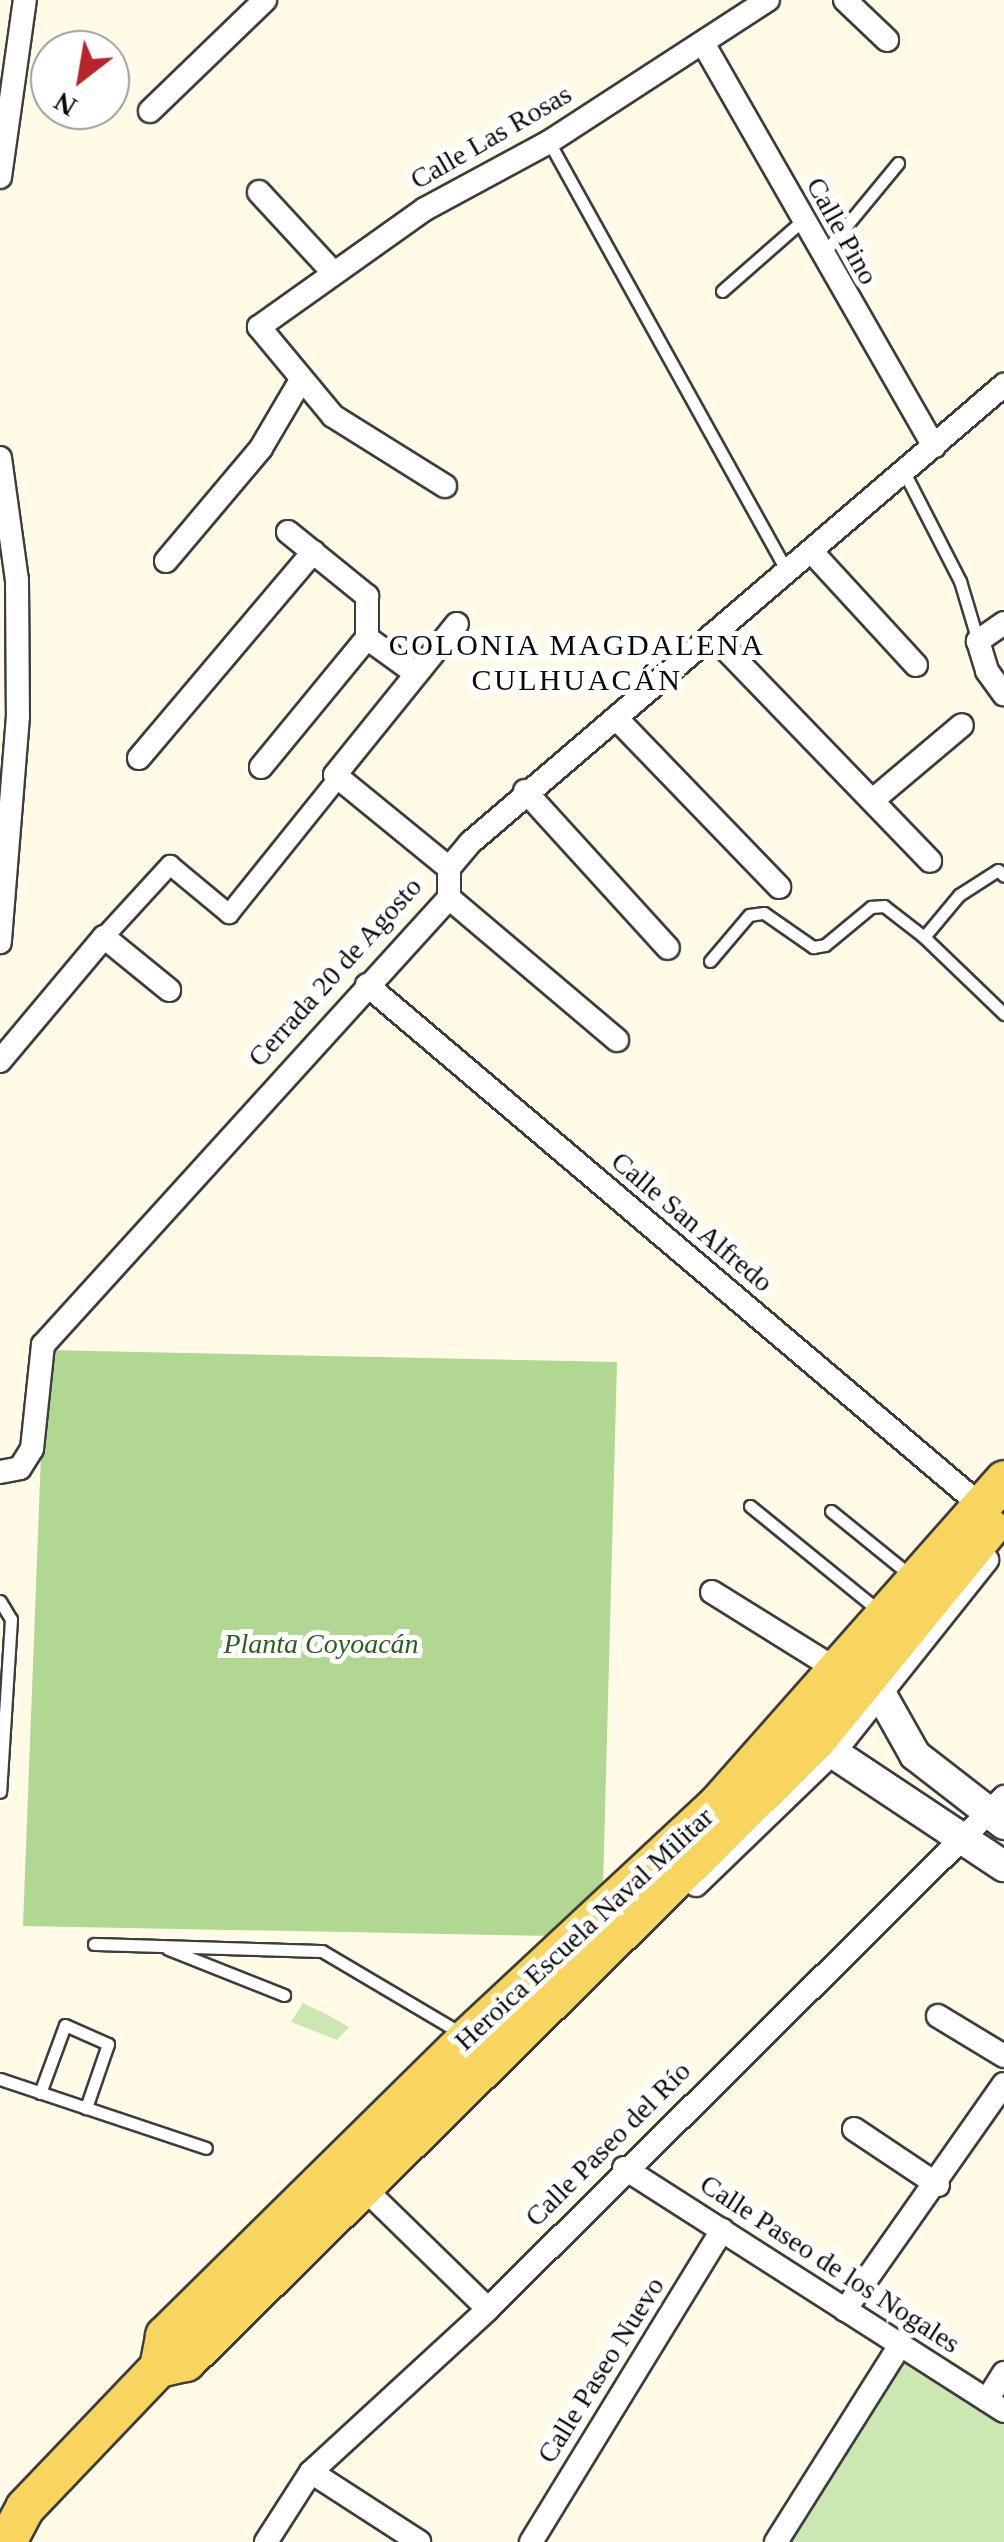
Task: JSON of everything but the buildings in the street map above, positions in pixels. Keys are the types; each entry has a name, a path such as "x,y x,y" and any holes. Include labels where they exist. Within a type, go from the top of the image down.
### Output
{"main road":[{"name":"Heroica Escuela Naval Militar","path":"862,1680 882,1613 996,1499"},
{"name":"Heroica Escuela Naval Militar","path":"7,2542 21,2518 68,2461 159,2368 186,2362 370,2194 813,1738 862,1680 996,1499"},
{"name":"Heroica Escuela Naval Militar","path":"159,2368 165,2336 467,2038 716,1806 813,1738"}],"street":[{"path":"0,177 25,0"},
{"path":"150,111 265,0"},
{"path":"845,0 887,40"},
{"name":"Calle Las Rosas","path":"301,380 263,338 259,327 266,318 424,209 549,142 703,43 753,4"},
{"name":"Calle Pino","path":"703,43 820,257 934,446"},
{"path":"259,192 332,271"},
{"path":"166,560 262,448 301,380 333,416 445,486"},
{"name":"Cerrada 20 de Agosto","path":"0,1472 20,1468 32,1449 42,1345 449,898 449,868 524,791 616,718 1004,385"},
{"path":"0,458 16,580 18,716 0,942"},
{"path":"261,767 367,638 366,596 288,532"},
{"path":"811,551 916,665"},
{"path":"139,758 313,552"},
{"path":"1004,623 978,641 987,671 1004,694"},
{"path":"0,1061 170,865 229,914 414,672 457,624"},
{"path":"712,635 930,861"},
{"path":"367,638 414,672"},
{"path":"616,718 779,887"},
{"path":"872,800 962,725"},
{"path":"338,772 449,868"},
{"path":"524,791 668,948"},
{"path":"449,898 618,1040"},
{"path":"104,937 169,990"},
{"name":"Calle San Alfredo","path":"366,986 996,1499"},
{"name":"Heroica Escuela Naval Militar","path":"813,1738 862,1680 1004,1538"},
{"path":"712,1592 862,1680 916,1755 999,1812"},
{"path":"813,1738 1004,1866"},
{"name":"Calle Paseo del Río","path":"266,2542 311,2472 488,2308 624,2168 962,1839 999,1812"},
{"path":"938,2016 1004,2056"},
{"path":"845,2310 938,2185 1004,2084"},
{"path":"854,2130 938,2185"},
{"name":"Calle Paseo de los Nogales","path":"624,2168 996,2405"},
{"path":"370,2194 488,2308"},
{"name":"Calle Paseo Nuevo","path":"530,2542 722,2230"},
{"path":"776,2542 900,2345"},
{"path":"996,2405 1004,2373"},
{"path":"311,2472 419,2542"}],"lane":[{"path":"549,142 787,571"},
{"path":"820,257 898,162"},
{"path":"722,291 802,221"},
{"path":"904,472 960,580 978,641"},
{"path":"924,937 959,895 998,870 1004,876"},
{"path":"710,960 749,916 764,913 813,947 871,907 884,906 924,937 1004,1014"},
{"path":"750,1506 882,1613"},
{"path":"831,1511 913,1578"},
{"path":"0,1602 11,1620 0,1792"},
{"path":"94,1944 322,1951 467,2038"},
{"path":"160,1946 284,1995"},
{"path":"40,2093 65,2026 108,2044 86,2108"},
{"path":"0,2080 206,2148"}],"green space":[{"name":"Planta Coyoacán","path":"45,1350 617,1362 603,1887 553,1936 23,1926"},
{"path":"303,2003 349,2027 337,2040 291,2022"},
{"path":"901,2329 1004,2394 1004,2542 765,2542"}],"district":[{"name":"COLONIA MAGDALENA CULHUACÁN","path":"577,662"}]}
